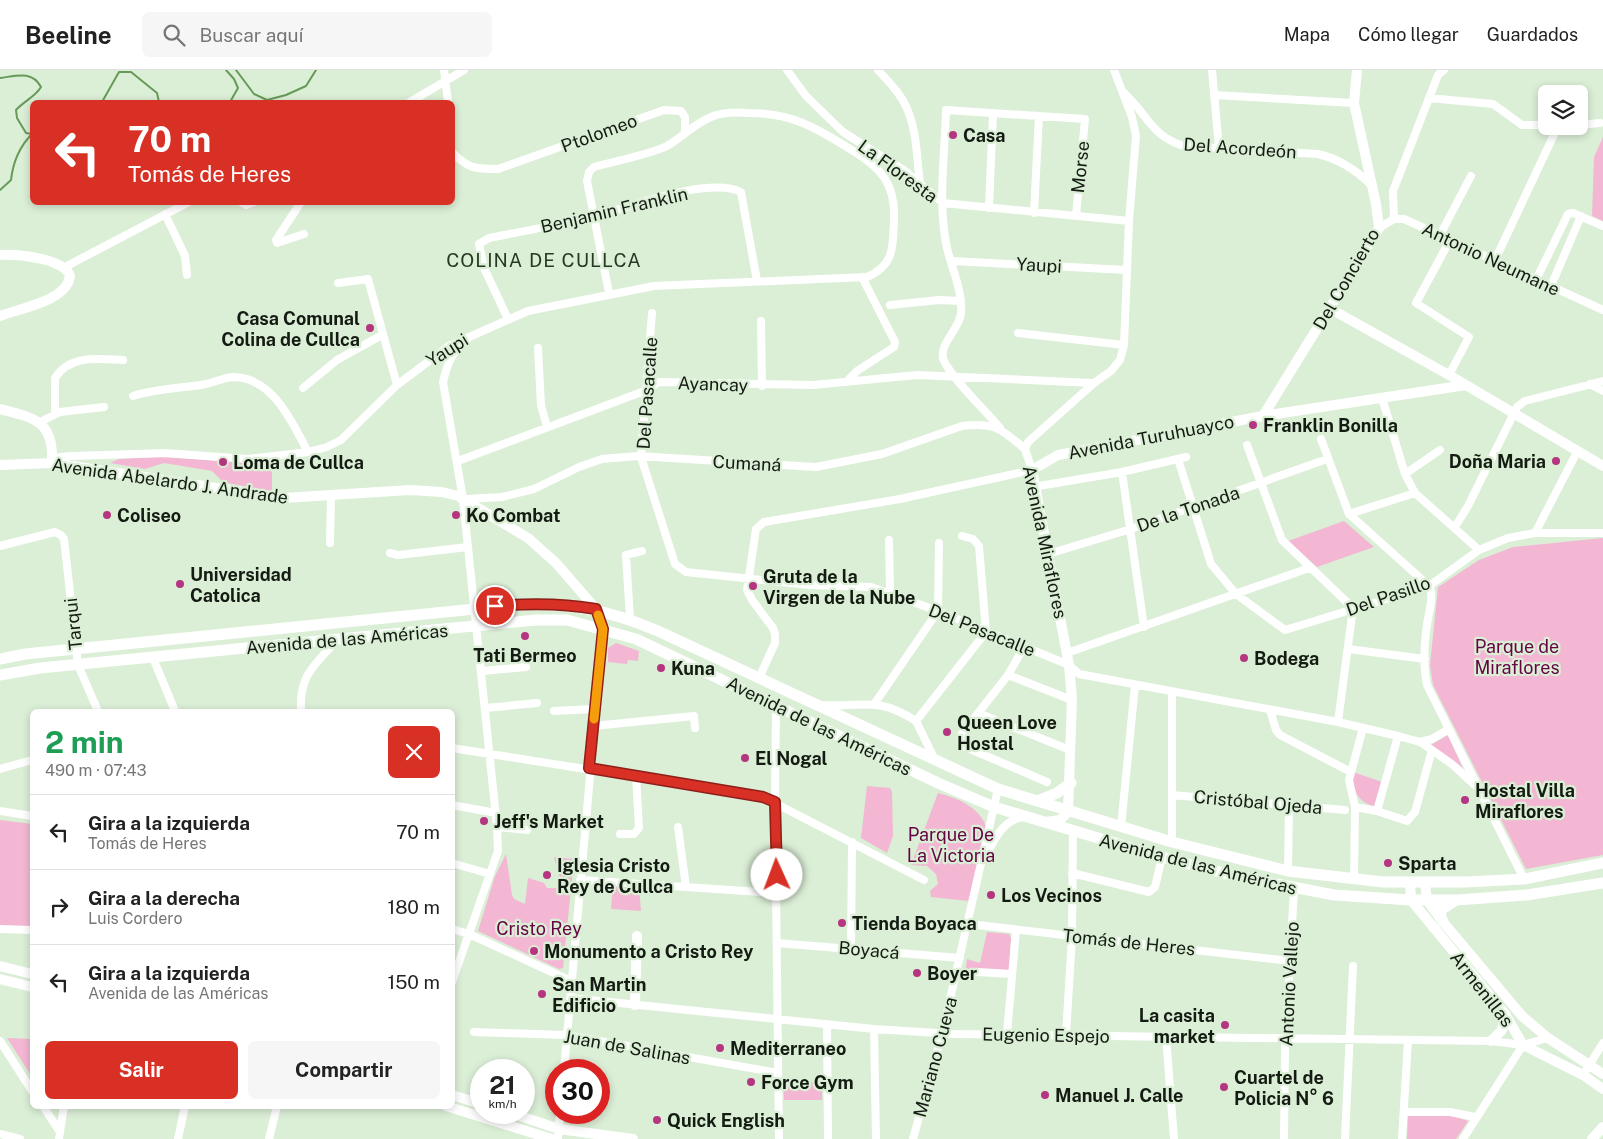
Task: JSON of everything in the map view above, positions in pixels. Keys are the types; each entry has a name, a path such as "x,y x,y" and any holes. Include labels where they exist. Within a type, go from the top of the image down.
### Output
{"main road":[{"name":"Avenida de las Américas","path":"0,659 475,608 538,603 567,604 596,609 630,619 998,789 1068,812 1172,842 1288,871 1354,879 1410,883 1524,879 1603,864"},
{"name":"Avenida de las Américas","path":"0,675 22,670 338,638 553,620 603,629 636,639 776,704 938,783 994,807 1162,857 1294,889 1411,900 1456,900 1527,895 1603,883"},
{"path":"1037,801 1057,793 1070,783"},
{"path":"1442,922 1440,915 1442,909 1456,900"}],"street":[{"path":"444,70 448,100"},
{"path":"413,100 464,70"},
{"name":"La Floresta","path":"787,70 806,96 843,132 904,171 943,204 1129,222"},
{"path":"878,70 903,101 908,112 913,128 920,184"},
{"path":"1114,70 1123,92"},
{"path":"1212,70 1219,148"},
{"name":"Del Concierto","path":"1263,416 1379,228 1376,204 1370,184 1354,103 1357,70"},
{"path":"1379,228 1394,219 1393,191 1439,72"},
{"name":"Avenida Miraflores","path":"1068,812 1072,700 1069,664 1033,487 1032,470 1025,449 1028,442 1094,383 1111,371 1120,360 1124,345 1129,222 1136,136 1123,92"},
{"name":"Del Acordeón","path":"1123,92 1135,103 1152,128 1169,142 1184,146 1318,154 1333,158 1349,167 1370,184"},
{"path":"1214,95 1354,103"},
{"path":"1428,98 1493,104 1522,124 1538,125"},
{"name":"Ptolomeo","path":"455,155 464,164 476,169 498,169 664,110 681,111 685,116 685,131"},
{"path":"1025,449 1000,428 944,361 943,349 960,321 961,301 946,243 943,204 946,110 1039,116 1034,213"},
{"path":"609,293 587,181 589,172 594,167 666,146 685,131 713,116 737,112 771,113 803,121 865,158 882,174 891,187 894,201 894,237 890,260 880,272 865,277 895,342 894,347 857,372 846,382"},
{"path":"989,208 993,113"},
{"name":"Morse","path":"1039,116 1085,119 1076,216"},
{"path":"1588,124 1600,123"},
{"path":"838,141 843,132"},
{"path":"1495,260 1554,135"},
{"path":"1440,235 1470,176"},
{"name":"Benjamin Franklin","path":"508,319 484,268 479,244 489,238 595,216 674,194 723,188 735,189 741,192 757,281"},
{"path":"65,267 182,205"},
{"path":"299,205 276,240 277,244 304,234"},
{"path":"1536,280 1568,214 1573,213 1603,226"},
{"path":"165,214 175,230 185,256 187,275"},
{"path":"1551,286 1581,216"},
{"name":"Antonio Neumane","path":"1394,219 1404,219 1603,310"},
{"path":"1449,375 1469,337 1416,303 1450,240"},
{"path":"0,255 51,261 65,267 70,276 63,291 56,297 0,316"},
{"name":"Yaupi","path":"951,261 1127,270"},
{"name":"Yaupi","path":"52,463 60,457 72,456 165,454 248,459 308,452 327,447 341,440 398,385 449,346 480,330 528,311 609,293 654,286 865,277"},
{"path":"338,283 368,279 382,334 398,385"},
{"path":"890,305 939,300 961,301"},
{"path":"1330,308 1449,375 1603,466"},
{"name":"Del Pasacalle","path":"652,313 641,457 675,564 679,569 686,572 810,585 871,587 890,592 1024,648 1069,664 1079,674 1338,722 1420,742 1453,765 1479,789"},
{"path":"761,321 762,386"},
{"path":"455,974 498,851 491,754 463,499 443,382 447,363 460,345 480,330"},
{"path":"1018,333 1124,345"},
{"path":"303,388 336,360 382,334"},
{"path":"538,348 541,405 547,427"},
{"path":"55,414 55,378 66,367 82,360 96,358 123,360"},
{"name":"Ayancay","path":"458,461 647,390 655,383 663,382 762,386 813,385 894,375 954,375 1094,383"},
{"path":"133,396 147,391 204,385 233,377 249,380 267,389 272,395 308,452"},
{"path":"1455,526 1468,506 1514,414 1525,401 1603,381"},
{"path":"1590,384 1603,391"},
{"name":"Avenida Turuhuayco","path":"760,678 775,643 775,634 773,628 752,600 747,590 756,529 764,522 900,499 1032,470 1058,455 1263,416 1466,385"},
{"path":"1382,398 1405,474 1415,492 1455,526 1479,550"},
{"path":"40,422 55,414 104,407"},
{"path":"0,409 29,416 40,422 50,439 52,463"},
{"name":"Cumaná","path":"463,499 502,497 534,489 580,467 602,460 641,457 816,467 882,454 962,426 1000,428"},
{"path":"1321,439 1349,514 1429,586"},
{"path":"1247,445 1282,540 1309,568 1353,608 1338,722"},
{"path":"1405,474 1440,450"},
{"path":"1535,533 1577,452"},
{"path":"1033,487 1122,472 1182,458 1192,507 1211,564 1236,594"},
{"name":"De la Tonada","path":"1048,554 1130,529 1261,484 1327,458"},
{"name":"Avenida Abelardo J. Andrade","path":"0,465 52,463 284,498 410,490 442,492 463,499 514,528 541,548 596,609"},
{"path":"1122,472 1144,627"},
{"path":"1349,514 1415,492"},
{"path":"330,543 331,496"},
{"name":"Tarqui","path":"0,546 54,532 61,534 64,539 78,665 97,709"},
{"name":"Del Pasillo","path":"1236,594 1285,630 1429,586 1479,550 1508,538 1535,533 1603,533"},
{"path":"916,720 986,632 979,546 973,539 962,536"},
{"path":"889,540 890,592"},
{"path":"875,703 938,611 939,543"},
{"path":"390,553 398,556 468,547"},
{"path":"630,619 626,555 642,551"},
{"path":"1067,653 1309,568"},
{"name":"Del Pasacalle","path":"1429,586 1432,591 1424,671 1427,685 1524,879"},
{"path":"565,1059 589,768 603,629 596,609"},
{"path":"301,709 301,690 306,677 338,638"},
{"path":"1024,648 1008,675 961,735 960,742 963,746 1047,782"},
{"path":"1348,649 1425,659"},
{"path":"153,658 174,709"},
{"path":"482,671 526,667"},
{"path":"1008,675 1072,700"},
{"path":"1121,827 1135,684"},
{"path":"1172,692 1172,842"},
{"path":"486,708 537,703"},
{"path":"815,705 875,703 900,710 916,720 935,760"},
{"path":"776,704 776,1018 779,1139"},
{"path":"554,711 595,709"},
{"path":"1270,710 1276,730 1280,734 1349,771"},
{"path":"978,713 1070,750"},
{"path":"594,726 694,716 694,728"},
{"path":"1354,879 1355,807 1349,788 1349,771 1363,728"},
{"path":"1420,742 1432,739 1449,729"},
{"path":"1377,811 1398,736"},
{"path":"455,748 636,775 763,797 924,880"},
{"path":"1355,807 1377,811 1406,821 1415,812 1432,750"},
{"path":"0,769 30,761"},
{"path":"620,834 634,834 638,828 636,775"},
{"name":"Mariano Cueva","path":"913,1139 942,1034 969,924 998,789"},
{"name":"Cristóbal Ojeda","path":"1172,795 1345,810"},
{"path":"455,806 496,814"},
{"path":"1288,871 1289,806"},
{"path":"0,811 30,816"},
{"path":"1044,822 1060,820 1068,812"},
{"name":"Mariano Cueva","path":"984,858 1001,829 1014,819 1026,817"},
{"path":"497,827 527,830"},
{"path":"678,827 686,887"},
{"path":"1066,1035 1072,936 1073,831"},
{"path":"851,949 852,842"},
{"path":"1072,873 1148,892 1155,887 1162,857"},
{"path":"455,864 490,874"},
{"path":"580,880 777,893"},
{"path":"1410,883 1411,900"},
{"name":"Armenillas","path":"1425,883 1427,900 1442,922 1522,1016 1548,1038 1603,1074"},
{"name":"Antonio Vallejo","path":"1284,1139 1286,1038 1294,889"},
{"name":"Armenillas","path":"1411,900 1505,1014 1523,1045 1583,1075 1603,1088"},
{"name":"Tomás de Heres","path":"969,924 1290,961"},
{"path":"0,929 30,930"},
{"path":"455,930 469,934 571,981"},
{"path":"1007,1034 1016,930"},
{"path":"635,1005 637,936"},
{"name":"Boyacá","path":"777,943 960,958"},
{"path":"0,966 30,974"},
{"path":"1345,1139 1352,966"},
{"path":"978,972 1012,974"},
{"path":"0,979 30,986"},
{"name":"Eugenio Espejo","path":"570,998 874,1029 942,1034 1491,1041 1523,1045"},
{"path":"1491,1041 1502,1030 1505,1014"},
{"path":"827,1024 828,1139"},
{"path":"874,1029 876,1139"},
{"name":"Juan de Salinas","path":"474,1032 566,1035 778,1073"},
{"path":"1166,1037 1174,1139"},
{"path":"1465,1138 1475,1117 1523,1045 1548,1038"},
{"path":"1402,1139 1408,1040"},
{"path":"0,1041 30,1087"},
{"path":"1583,1075 1603,1043"},
{"path":"455,1096 470,1101"},
{"path":"45,1109 59,1136"},
{"path":"59,1136 64,1109"},
{"path":"178,1139 184,1109"},
{"path":"269,1139 276,1109"},
{"path":"455,1109 552,1139"},
{"path":"1404,1112 1450,1112 1475,1117"},
{"path":"535,1124 558,1134 633,1139"},
{"path":"1592,1139 1603,1126"},
{"path":"0,1134 20,1139"}],"green space":[{"path":"1603,137 1603,221 1592,216 1594,157"},
{"path":"161,457 267,464 272,473 272,492 223,482 212,471 164,463 145,469 110,463 119,459"},
{"path":"1344,521 1374,547 1317,567 1288,541"},
{"name":"Parque de Miraflores","path":"1603,538 1603,855 1526,869 1433,685 1430,665 1438,587 1479,560 1513,547"},
{"path":"616,643 639,651 638,661 628,660 627,664 608,662 608,648"},
{"path":"1448,735 1463,769 1431,745"},
{"path":"1353,772 1382,782 1374,806 1363,801 1356,794 1353,784"},
{"path":"867,786 890,788 892,792 893,836 887,853 861,838"},
{"name":"Parque De La Victoria","path":"938,793 959,800 972,808 978,813 986,826 969,901 931,897 930,891 938,884 936,874 927,866 911,865"},
{"path":"0,820 30,824 30,928 0,926"},
{"name":"Cristo Rey","path":"506,854 512,895 514,899 525,904 528,878 544,883 547,888 567,888 570,882 567,878 559,876 554,857 574,859 563,968 559,969 478,931 495,876"},
{"path":"613,884 639,887 641,911 611,909"},
{"path":"987,932 1009,934 1011,938 1009,977 965,973 967,959 980,963"},
{"path":"7,1038 30,1039 30,1074"},
{"path":"822,1082 822,1100 784,1100 783,1083"},
{"path":"1451,1115 1468,1121 1456,1139 1407,1139 1408,1116"}],"waterway":[{"path":"226,70 234,79 238,88 231,100"},
{"path":"236,70 254,94 267,100 286,95 306,86 316,70"},
{"path":"103,100 119,72 131,72 157,93 159,100"},
{"path":"0,78 18,75 28,76 33,78 41,87 36,94 16,110 17,118 26,133 30,134"},
{"path":"0,190 11,180 17,155 30,136"}],"slow traffic":[{"path":"594,719 603,629 598,615"}],"place":[{"name":"Casa","path":"953,135"},
{"name":"Casa Comunal Colina de Cullca","path":"370,328"},
{"name":"Franklin Bonilla","path":"1253,425"},
{"name":"Doña Maria","path":"1556,461"},
{"name":"Loma de Cullca","path":"223,462"},
{"name":"Coliseo","path":"107,515"},
{"name":"Ko Combat","path":"456,515"},
{"name":"Universidad Catolica","path":"180,584"},
{"name":"Gruta de la Virgen de la Nube","path":"753,586"},
{"name":"Tati Bermeo","path":"525,636"},
{"name":"Bodega","path":"1244,658"},
{"name":"Kuna","path":"661,668"},
{"name":"Queen Love Hostal","path":"947,732"},
{"name":"El Nogal","path":"745,758"},
{"name":"Hostal Villa Miraflores","path":"1465,800"},
{"name":"Jeff's Market","path":"484,821"},
{"name":"Sparta","path":"1388,863"},
{"name":"Iglesia Cristo Rey de Cullca","path":"547,875"},
{"name":"Los Vecinos","path":"991,895"},
{"name":"Tienda Boyaca","path":"842,923"},
{"name":"Monumento a Cristo Rey","path":"534,951"},
{"name":"Boyer","path":"917,973"},
{"name":"San Martin Edificio","path":"542,994"},
{"name":"La casita market","path":"1225,1025"},
{"name":"Mediterraneo","path":"720,1048"},
{"name":"Force Gym","path":"751,1082"},
{"name":"Cuartel de Policia N° 6","path":"1224,1087"},
{"name":"Manuel J. Calle","path":"1045,1095"},
{"name":"Quick English","path":"657,1120"}],"district":[{"name":"COLINA DE CULLCA","path":"544,260"}],"route":[{"path":"495,606 538,603 567,604 596,609 603,629 589,768 763,797 775,802 777,875"}]}
